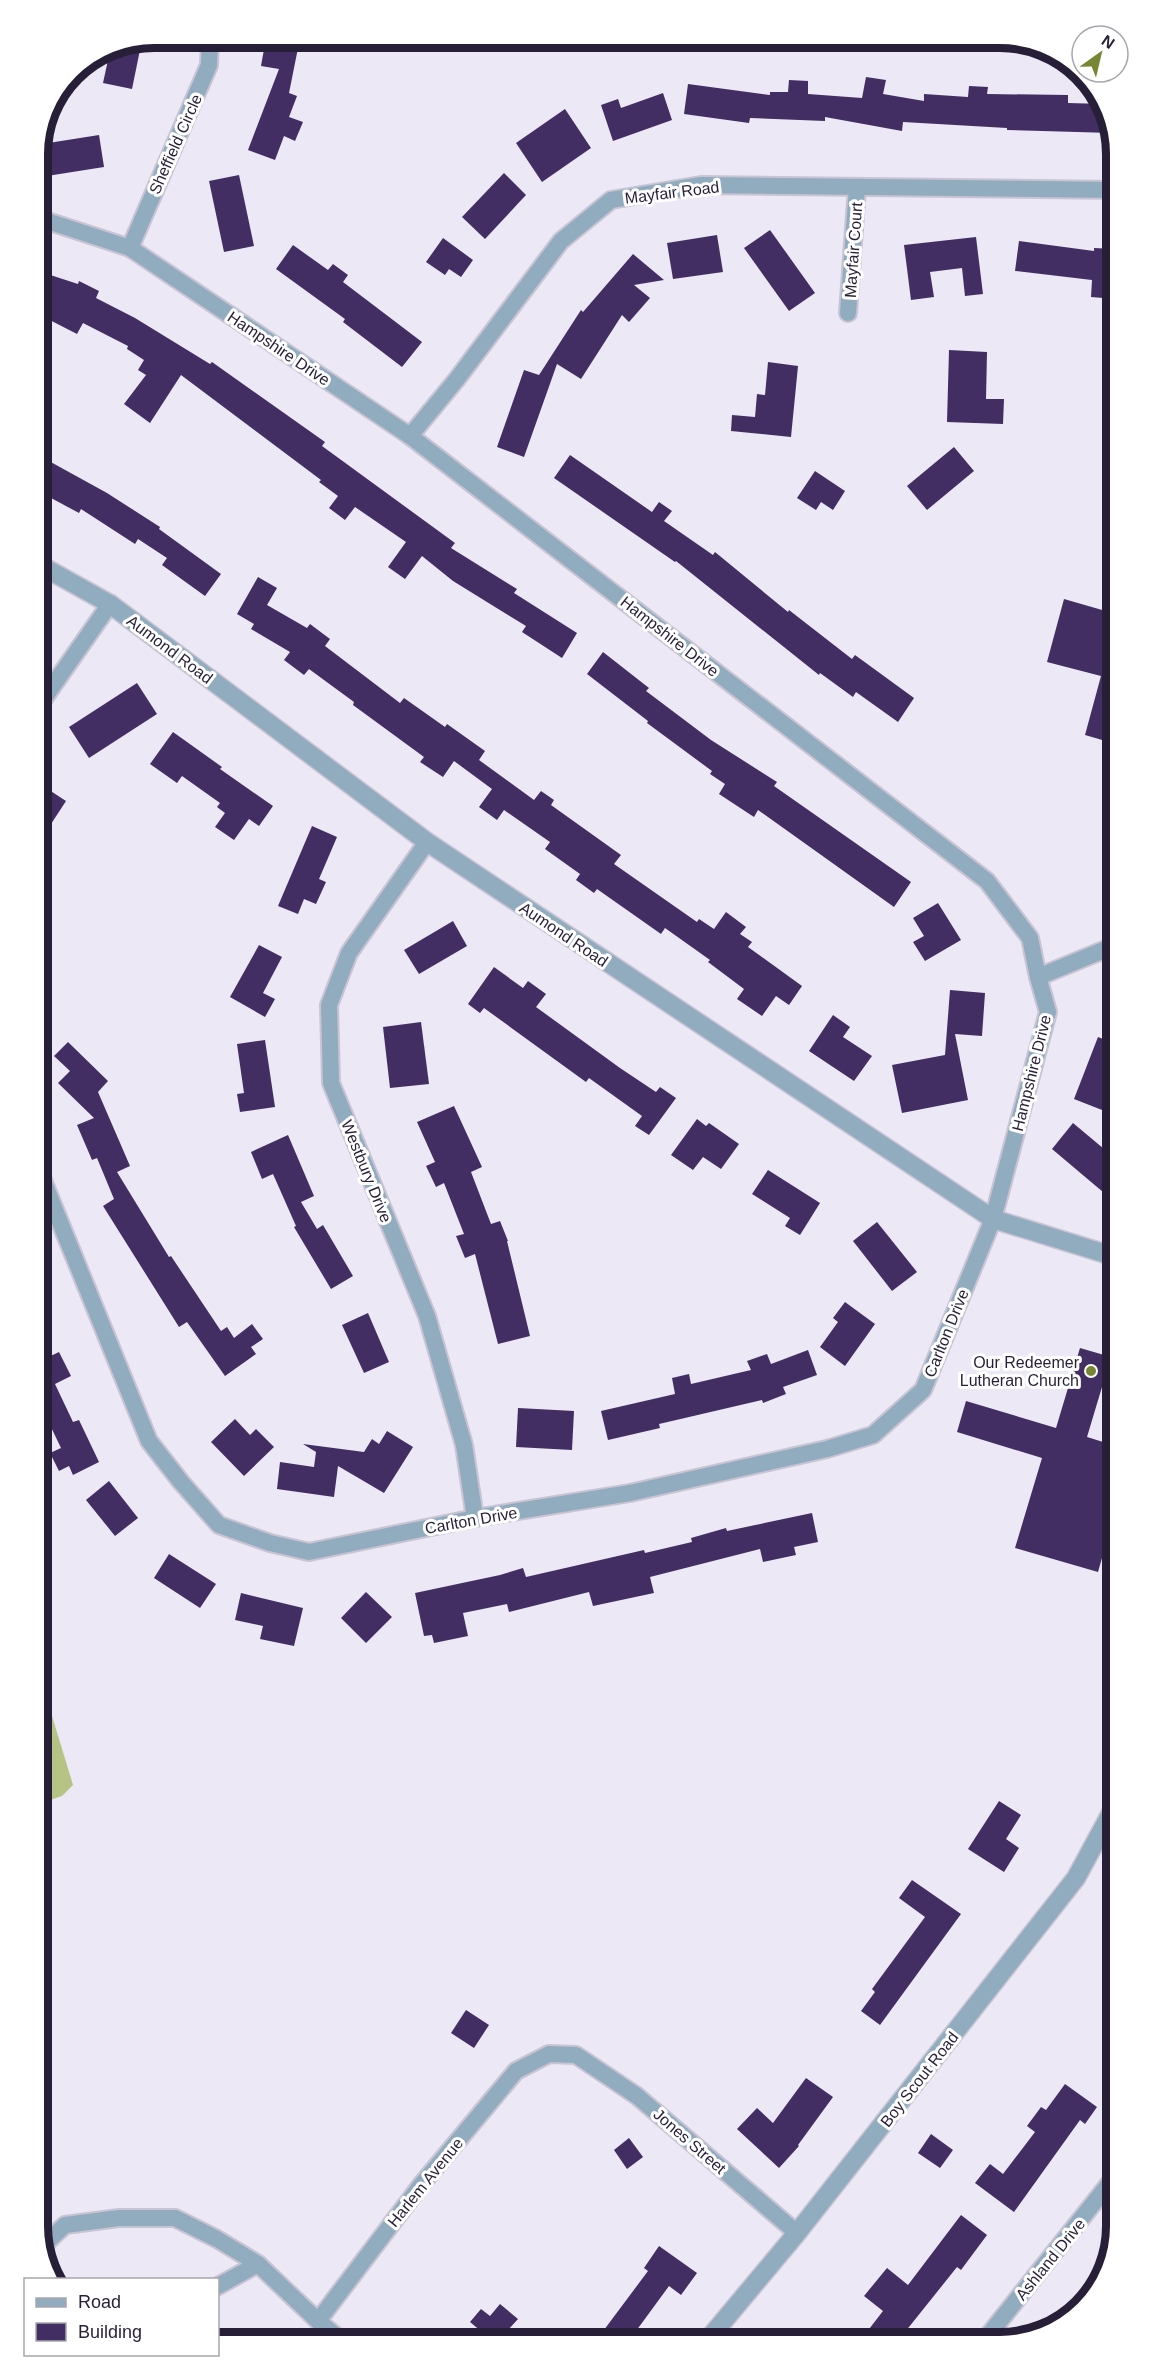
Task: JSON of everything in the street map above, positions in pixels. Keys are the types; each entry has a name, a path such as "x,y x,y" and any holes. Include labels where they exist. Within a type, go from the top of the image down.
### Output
{"street":[{"name":"Sheffield Circle","path":"130,248 209,65 210,48"},
{"name":"Mayfair Road","path":"410,436 457,379 561,241 611,200 701,185 1106,190"},
{"name":"Mayfair Court","path":"848,313 857,187"},
{"name":"Hampshire Drive","path":"48,221 130,248 410,436 987,881 1030,938 1048,1012 993,1219"},
{"name":"Aumond Road","path":"48,570 110,604 427,842 993,1219 1106,1254"},
{"path":"48,693 110,604"},
{"name":"Westbury Drive","path":"427,842 349,953 328,1005 331,1083 427,1316 464,1445 476,1518"},
{"path":"1038,977 1106,949"},
{"name":"Carlton Drive","path":"48,1193 149,1442 219,1525 270,1543 309,1552 476,1518 630,1493 827,1449 873,1435 923,1390 993,1219"},
{"name":"Boy Scout Road","path":"714,2332 797,2233 1076,1878 1106,1822"},
{"name":"Harlem Avenue","path":"318,2321 421,2185 516,2071 549,2054 576,2055"},
{"name":"Jones Street","path":"576,2055 638,2096 797,2233"},
{"name":"Ashland Drive","path":"992,2332 1106,2188"},
{"path":"49,2240 65,2225 119,2218 176,2218 258,2264 331,2332"},
{"path":"219,2285 258,2264"}],"green space":[{"path":"48,1703 73,1785 62,1796 48,1801"}],"building":[{"path":"264,48 298,48 289,93 297,96 289,117 303,122 295,141 284,136 275,160 248,150 279,69 261,66"},
{"path":"140,49 132,89 103,83 108,58"},
{"path":"866,77 886,80 883,94 924,101 924,94 968,97 969,86 988,87 987,94 1068,95 1068,103 1093,104 1104,133 1007,130 1007,128 903,122 902,131 825,117 825,121 750,118 749,123 684,114 688,84 770,95 770,92 788,92 789,80 808,81 808,94 862,98"},
{"path":"663,93 672,120 613,141 601,105 618,99 621,108"},
{"path":"565,109 591,148 542,182 516,143"},
{"path":"99,135 104,167 48,176 49,143"},
{"path":"504,173 526,195 485,239 462,217"},
{"path":"239,175 254,246 224,252 209,181"},
{"path":"770,230 815,293 789,311 744,248"},
{"path":"717,235 723,272 673,279 667,243"},
{"path":"976,237 983,294 965,296 962,268 930,272 934,297 911,300 904,245"},
{"path":"443,238 473,260 461,277 449,269 445,275 426,262"},
{"path":"1019,241 1094,251 1094,248 1106,249 1106,298 1091,297 1092,280 1015,271"},
{"path":"293,245 328,270 333,264 348,275 343,282 422,342 402,367 343,322 345,319 276,269"},
{"path":"633,254 664,280 634,285 650,298 629,322 622,315 581,379 557,364 524,457 497,447 524,370 539,375 581,310 583,312"},
{"path":"48,274 78,284 79,281 99,291 96,298 135,318 210,364 212,362 325,442 322,446 455,543 451,548 517,589 514,593 577,633 562,658 522,632 526,626 453,581 422,556 405,579 388,567 406,542 355,507 345,520 329,508 338,496 319,482 321,480 181,375 150,423 124,404 146,375 138,370 144,360 127,349 128,346 83,323 77,334 48,319"},
{"path":"949,350 987,352 986,399 1004,399 1003,424 947,422"},
{"path":"768,362 798,366 791,437 731,431 732,415 755,417 757,394 765,395"},
{"path":"954,447 974,471 927,510 907,486"},
{"path":"570,455 652,512 659,502 672,511 664,521 713,555 715,552 788,612 789,610 852,659 855,655 914,698 898,722 856,692 853,697 820,673 819,675 676,561 554,478"},
{"path":"48,461 107,493 160,527 159,529 221,574 205,596 162,565 167,558 138,539 135,544 81,509 79,513 48,496"},
{"path":"815,471 845,491 833,510 821,502 816,510 797,498"},
{"path":"258,577 277,588 267,605 307,628 310,624 330,639 325,646 400,703 404,698 445,727 447,724 485,751 479,760 534,800 541,791 554,800 551,805 621,855 614,864 697,922 699,919 714,929 726,912 746,927 740,934 752,942 748,947 802,986 789,1005 776,996 762,1016 737,999 744,989 708,962 710,960 665,928 661,934 597,889 594,893 576,880 580,874 545,849 550,842 504,810 497,820 479,807 492,789 454,761 443,777 420,762 424,757 353,705 354,702 309,669 304,675 284,660 290,652 251,629 254,624 237,614"},
{"path":"1064,599 1106,611 1106,741 1085,735 1101,676 1047,662"},
{"path":"603,652 649,688 646,691 711,740 777,782 774,786 911,882 894,907 758,810 754,817 719,794 725,784 710,774 712,771 647,723 648,721 587,674"},
{"path":"137,683 157,714 89,758 69,727"},
{"path":"173,732 273,806 259,826 249,819 234,840 215,827 225,813 217,807 220,803 182,776 177,783 150,764"},
{"path":"48,789 66,801 48,829"},
{"path":"312,826 337,837 319,879 326,882 316,904 304,899 298,914 278,906"},
{"path":"938,903 961,940 925,961 913,942 924,936 913,918"},
{"path":"453,921 467,946 419,974 404,950"},
{"path":"259,945 282,957 263,993 275,999 265,1017 230,997"},
{"path":"494,967 523,988 528,981 546,994 536,1007 656,1092 660,1087 676,1098 649,1135 635,1126 642,1116 589,1078 586,1082 484,1008 480,1013 468,1004"},
{"path":"950,990 985,993 982,1036 955,1034 968,1100 902,1113 892,1065 945,1055"},
{"path":"833,1015 850,1027 843,1037 872,1056 854,1081 809,1051"},
{"path":"421,1022 429,1084 390,1088 383,1027"},
{"path":"1098,1037 1106,1040 1106,1100 1102,1110 1074,1099"},
{"path":"265,1040 275,1107 240,1112 237,1094 244,1093 237,1044"},
{"path":"68,1042 108,1081 98,1092 130,1166 117,1172 169,1257 171,1256 221,1331 227,1327 234,1338 252,1324 263,1339 251,1347 256,1354 225,1376 187,1322 179,1327 103,1206 114,1199 97,1158 92,1160 77,1125 94,1118 58,1083 70,1071 54,1056"},
{"path":"454,1106 482,1167 471,1172 491,1224 500,1221 508,1241 530,1336 498,1344 475,1254 465,1258 456,1236 464,1234 444,1183 436,1187 426,1166 435,1162 417,1122"},
{"path":"697,1119 706,1126 709,1123 739,1144 721,1169 703,1157 693,1170 671,1155"},
{"path":"1073,1123 1106,1151 1106,1188 1103,1192 1052,1149"},
{"path":"288,1135 314,1196 301,1202 317,1229 323,1225 353,1276 331,1289 294,1227 296,1226 273,1174 262,1179 251,1152"},
{"path":"768,1170 820,1203 800,1235 785,1226 790,1218 752,1194"},
{"path":"877,1222 917,1272 892,1291 853,1241"},
{"path":"845,1302 875,1324 845,1366 820,1347 838,1322 833,1318"},
{"path":"368,1313 389,1362 364,1373 342,1325"},
{"path":"1080,1348 1106,1356 1106,1374 1087,1437 1106,1443 1106,1544 1098,1572 1015,1548 1042,1458 957,1432 966,1401 1056,1428"},
{"path":"808,1350 817,1375 783,1387 786,1394 763,1403 762,1400 659,1424 660,1428 608,1440 601,1411 675,1394 672,1378 689,1374 691,1384 751,1370 747,1361 767,1354 771,1364"},
{"path":"59,1352 71,1376 55,1384 73,1422 79,1420 99,1462 73,1475 69,1466 59,1471 50,1453 61,1448 48,1421 48,1357"},
{"path":"518,1408 574,1411 572,1450 516,1447"},
{"path":"235,1419 250,1435 256,1429 274,1447 244,1476 211,1442"},
{"path":"387,1431 413,1447 384,1493 338,1466 334,1497 277,1489 280,1462 314,1467 316,1452 303,1444 364,1452 372,1439 379,1444"},
{"path":"109,1481 138,1518 115,1536 86,1500"},
{"path":"812,1513 818,1542 794,1547 796,1555 763,1562 760,1549 650,1577 654,1593 593,1606 589,1592 509,1612 507,1604 463,1613 468,1636 434,1643 432,1635 424,1636 415,1593 523,1568 526,1577 644,1550 645,1553 692,1542 691,1538 726,1528 727,1531"},
{"path":"169,1554 216,1584 200,1608 154,1578"},
{"path":"366,1592 392,1617 366,1643 341,1618"},
{"path":"241,1593 303,1608 294,1646 260,1639 263,1626 235,1620"},
{"path":"999,1801 1021,1815 1006,1839 1019,1848 1004,1872 968,1849"},
{"path":"912,1880 961,1914 880,2025 861,2011 875,1992 872,1989 925,1917 899,1898"},
{"path":"466,2010 489,2025 474,2048 451,2033"},
{"path":"806,2078 833,2097 799,2146 779,2168 737,2129 757,2108 773,2123"},
{"path":"1065,2084 1097,2107 1085,2124 1080,2120 1014,2212 975,2183 990,2164 1003,2174 1035,2132 1027,2126 1041,2107 1046,2110"},
{"path":"931,2134 953,2150 940,2168 918,2153"},
{"path":"629,2138 643,2157 627,2169 614,2150"},
{"path":"961,2215 987,2235 961,2270 957,2267 905,2332 867,2332 883,2311 864,2296 887,2268 908,2285"},
{"path":"659,2246 697,2273 681,2295 669,2286 635,2332 602,2332 648,2271 644,2268"},
{"path":"500,2304 518,2319 506,2332 482,2332 470,2322 481,2309 490,2316"}],"place":[{"name":"Our Redeemer Lutheran Church","path":"1091,1371"}]}
